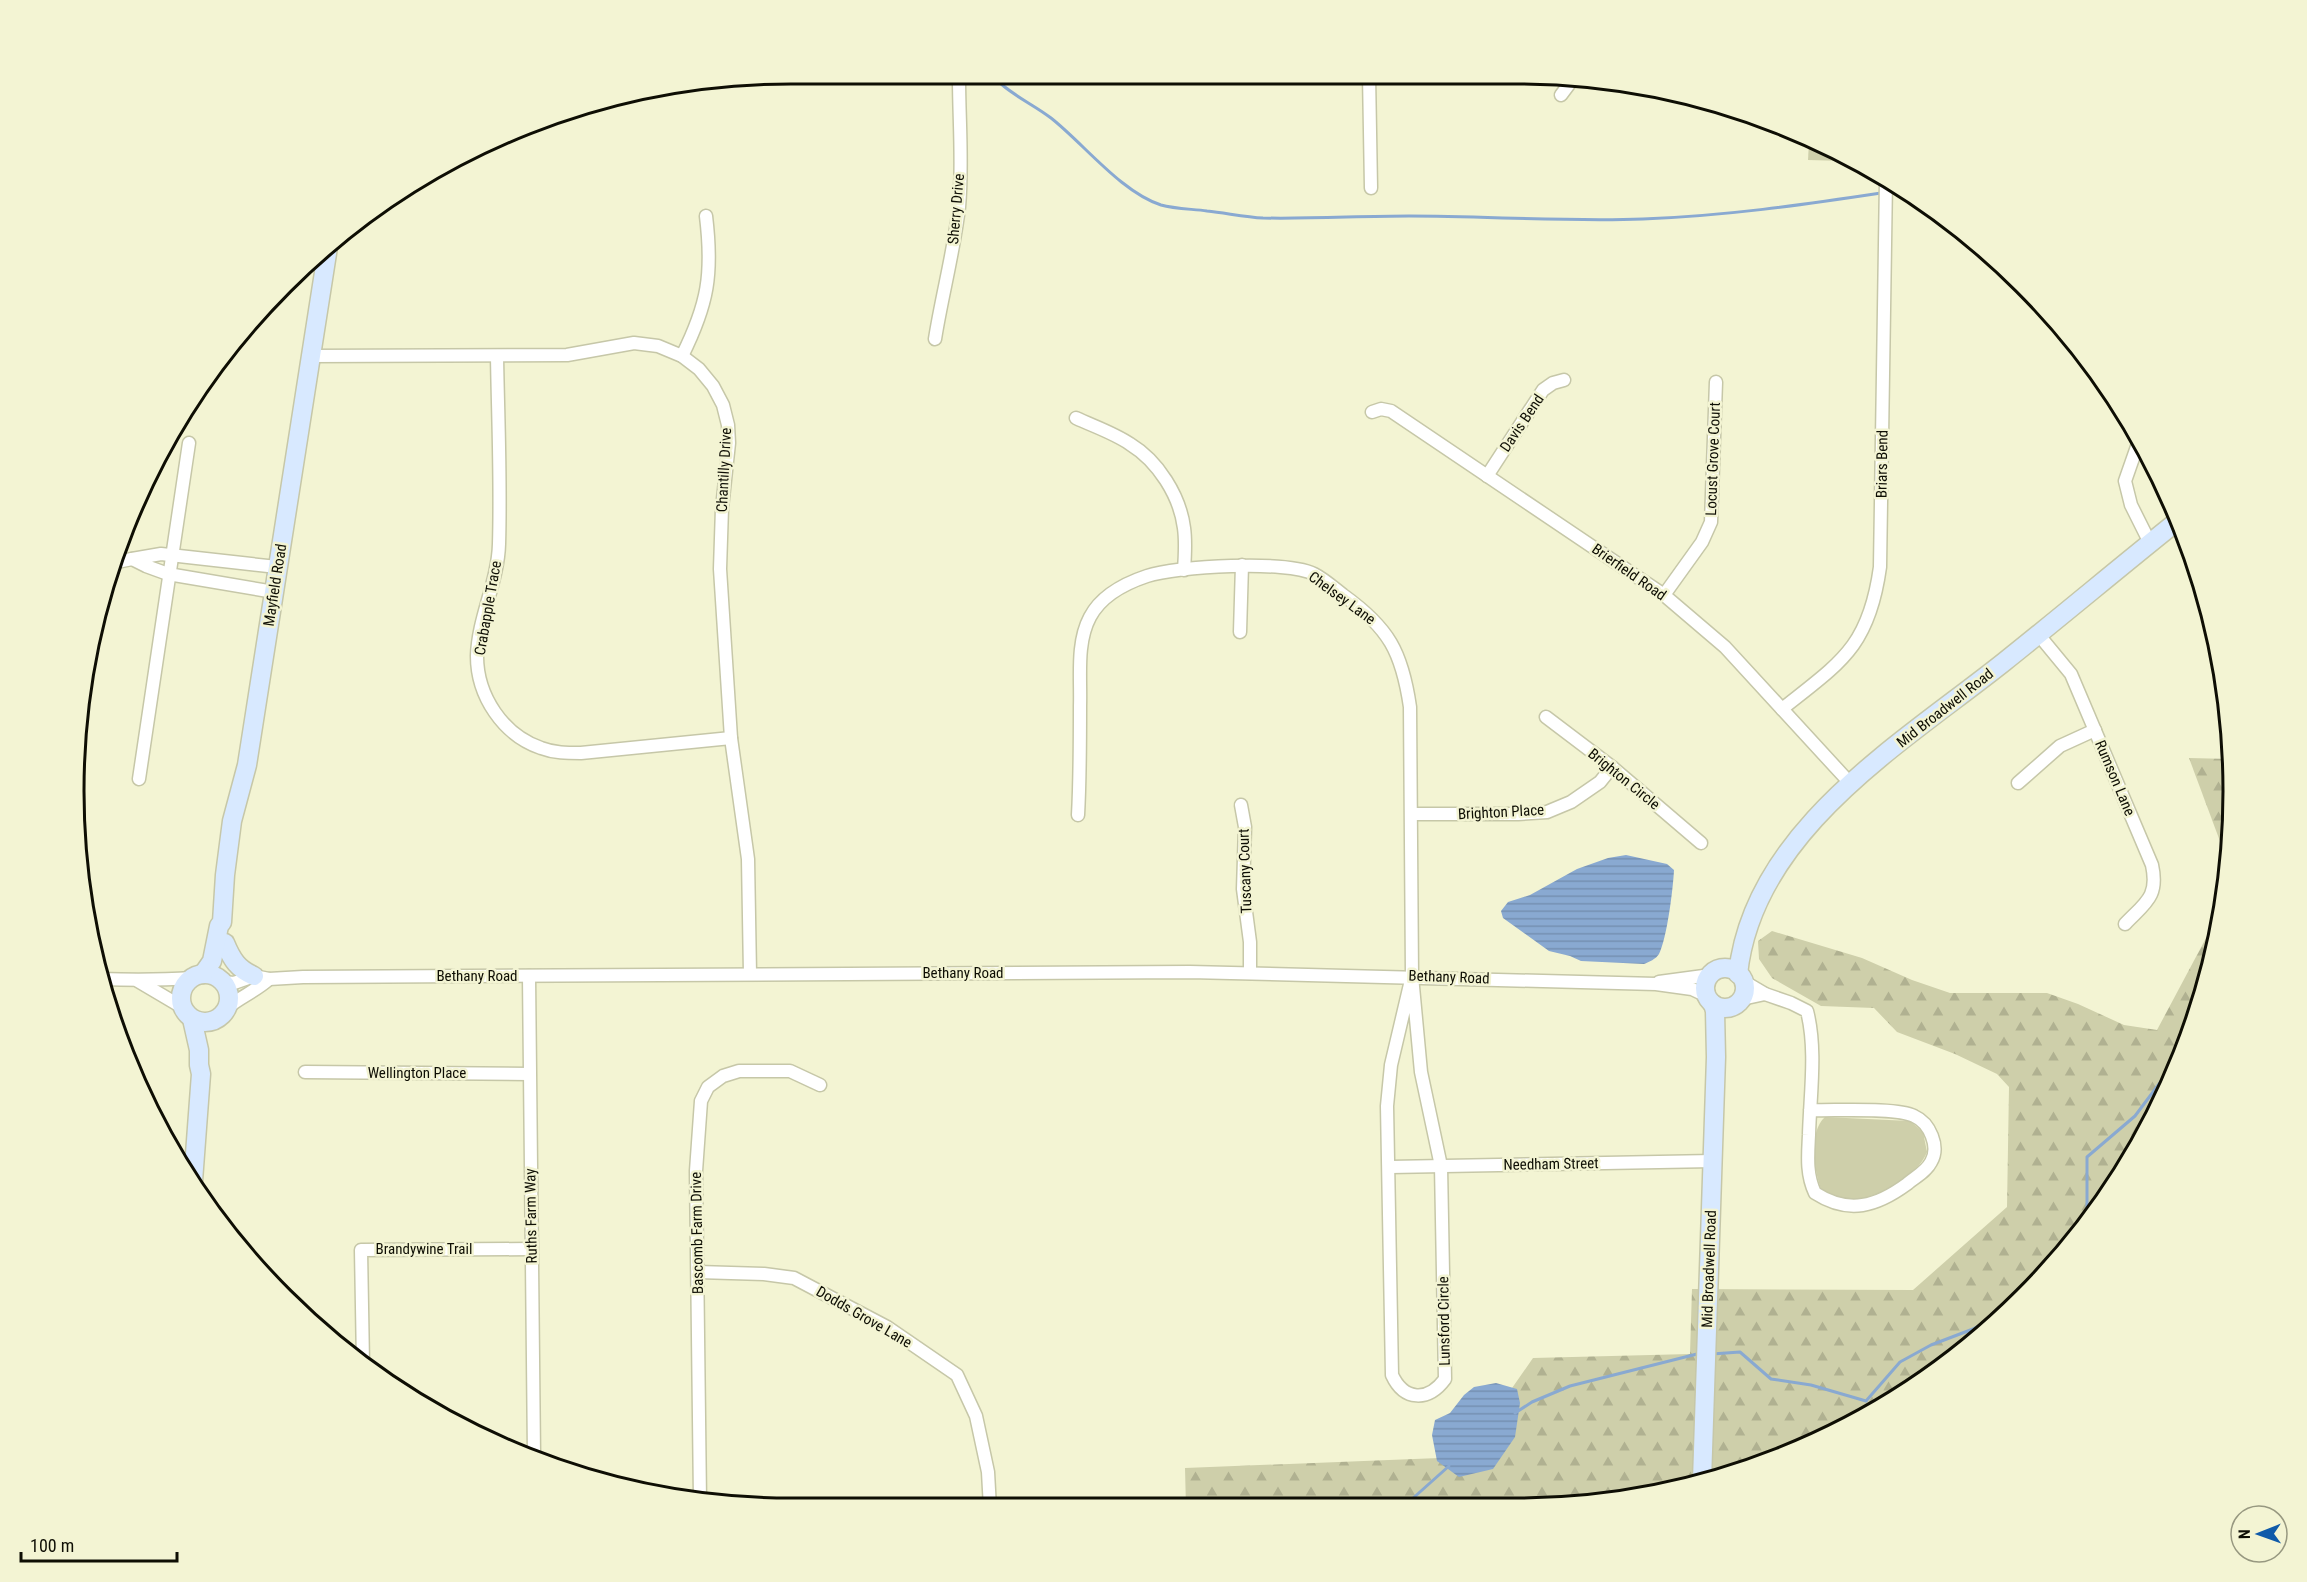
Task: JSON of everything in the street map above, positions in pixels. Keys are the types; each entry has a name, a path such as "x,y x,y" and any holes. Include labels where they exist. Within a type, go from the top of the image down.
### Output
{"street":[{"name":"Sherry Drive","path":"935,339 959,205 959,84"},
{"path":"1369,84 1371,188"},
{"path":"1561,95 1567,86"},
{"name":"Briars Bend","path":"1782,709 1838,665 1853,648 1868,620 1877,590 1880,567 1886,189"},
{"path":"682,356 697,326 707,290 710,253 706,216"},
{"name":"Mayfield Road","path":"197,976 212,961 219,926 222,922 232,821 247,765 326,258"},
{"name":"Chantilly Drive","path":"310,356 567,355 634,343 658,346 682,356 699,369 713,386 723,405 728,425 729,443 722,508 720,569 731,738 748,859 750,974"},
{"name":"Crabapple Trace","path":"497,356 499,546 494,581 479,637 477,657 481,683 491,708 504,725 521,738 540,748 561,753 731,738"},
{"name":"Davis Bend","path":"1487,476 1544,390 1553,382 1564,380"},
{"name":"Locust Grove Court","path":"1664,595 1702,542 1711,522 1716,382"},
{"name":"Brierfield Road","path":"1372,412 1381,409 1391,411 1664,595 1725,647 1850,783"},
{"path":"1076,418 1131,444 1148,459 1168,484 1184,525 1184,570"},
{"path":"139,779 189,443"},
{"path":"2135,451 2125,480 2131,505 2150,543"},
{"name":"Mid Broadwell Road","path":"1716,1057 1746,930 1759,900 1800,835 1850,783 2171,526"},
{"path":"123,561 161,554 277,567"},
{"path":"132,559 168,574 274,592"},
{"path":"1240,632 1242,565"},
{"name":"Chelsey Lane","path":"1078,815 1080,657 1089,618 1098,604 1126,584 1150,575 1184,570 1242,565 1293,567 1314,573 1361,608 1383,630 1398,657 1408,700 1412,814 1412,976"},
{"name":"Rumson Lane","path":"2038,634 2071,674 2152,865 2155,881 2152,897 2125,924"},
{"name":"Brighton Circle","path":"1545,717 1612,767 1701,843"},
{"path":"2018,783 2060,746 2095,730"},
{"name":"Brighton Place","path":"1412,814 1547,812 1571,801 1600,782 1612,767"},
{"name":"Tuscany Court","path":"1241,805 1245,827 1242,888 1250,942 1250,973"},
{"name":"Mayfield Road","path":"222,922 225,926 222,981"},
{"path":"225,944 233,962 243,971 262,978"},
{"name":"Bethany Road","path":"222,981 234,983 262,978 303,976 1250,973 1656,984 1692,989 1710,1000"},
{"path":"110,979 138,981 150,978 165,980 213,975 222,981 229,994 209,1042 206,1066 201,1074"},
{"path":"194,1169 201,1074 199,1050 180,996 182,989 197,976"},
{"name":"Ruths Farm Way","path":"529,976 534,1449"},
{"name":"Lunsford Circle","path":"1412,976 1421,1071 1441,1166 1445,1379 1437,1390 1418,1395 1412,1395 1397,1385 1392,1375 1388,1106 1391,1065 1412,976"},
{"name":"Bethany Road","path":"222,1013 249,992 260,988 262,978"},
{"name":"Bethany Road","path":"1656,984 1665,980 1732,984 1791,1003 1807,1011 1812,1030 1810,1110"},
{"path":"138,981 204,1023 222,1013"},
{"name":"Mid Broadwell Road","path":"1702,1473 1716,1057 1715,1011 1706,984 1732,984"},
{"path":"1710,1000 1722,1008 1732,984"},
{"name":"Bascomb Farm Drive","path":"700,1492 696,1160 701,1101 708,1087 723,1076 739,1071 790,1071 820,1085"},
{"name":"Wellington Place","path":"305,1072 529,1074"},
{"path":"1810,1110 1894,1112 1915,1116 1925,1124 1934,1141 1931,1162 1924,1171 1878,1203 1859,1206 1835,1204 1825,1200 1815,1193 1808,1174 1810,1110"},
{"name":"Needham Street","path":"1390,1167 1713,1161"},
{"name":"Brandywine Trail","path":"363,1353 361,1250 531,1249"},
{"name":"Dodds Grove Lane","path":"698,1272 764,1274 794,1278 887,1327 957,1375 976,1416 988,1472 989,1498"}],"green space":[{"path":"1809,148 1836,161 1808,160"},
{"path":"2189,758 2222,759 2223,791 2221,843"},
{"path":"1772,931 1862,958 1912,980 1950,993 2047,993 2124,1025 2157,1030 2208,935 2199,974 2185,1018 2150,1104 2104,1184 2077,1221 2048,1257 1982,1323 1909,1379 1829,1425 1787,1444 1699,1474 1608,1492 1516,1498 1186,1498 1185,1468 1464,1457 1533,1358 1690,1354 1692,1289 1913,1290 2007,1207 2009,1087 1997,1074 1955,1054 1897,1032 1874,1008 1821,1006 1772,978 1759,959 1758,941"},
{"path":"1825,1117 1910,1121 1923,1132 1927,1152 1913,1172 1890,1188 1864,1198 1851,1200 1838,1198 1822,1191 1815,1163 1816,1132"}],"water":[{"path":"1626,855 1667,864 1674,870 1665,937 1659,954 1650,961 1644,964 1581,961 1549,951 1503,918 1501,911 1508,902 1530,895 1577,869 1608,858"},
{"path":"1496,1383 1517,1389 1520,1403 1515,1437 1493,1469 1459,1477 1437,1461 1432,1435 1435,1420 1450,1413 1464,1395 1474,1387"}],"waterway":[{"path":"1002,84 1051,118 1117,179 1146,199 1178,208 1249,217 1409,216 1614,220 1673,218 1792,206 1881,193"},
{"path":"2087,1207 2087,1157 2135,1116 2159,1084"},
{"path":"1712,1354 1740,1352 1771,1379 1811,1385 1866,1401 1900,1362 1931,1345 1978,1326"},
{"path":"1515,1413 1532,1402 1570,1386 1697,1354"},
{"path":"1413,1498 1449,1466"}]}
